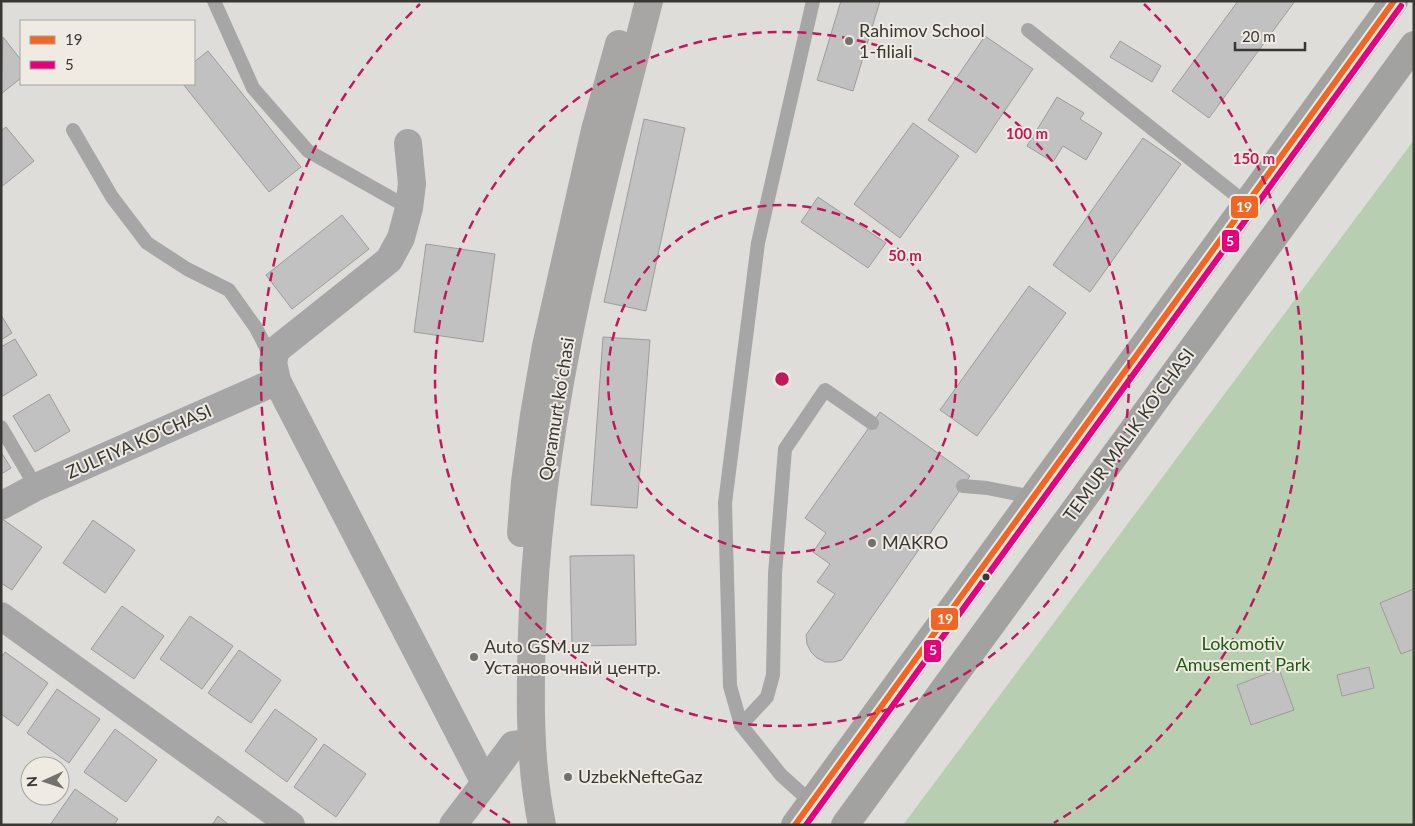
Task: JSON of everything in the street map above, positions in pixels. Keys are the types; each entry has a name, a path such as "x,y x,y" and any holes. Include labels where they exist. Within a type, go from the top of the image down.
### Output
{"highway":[{"path":"795,825 1394,1"},
{"name":"TEMUR MALIK KO'CHASI","path":"848,822 1414,45"}],"main road":[{"name":"Qoramurt koʻchasi","path":"542,825 522,744 513,683 519,552 525,482 534,415 548,336 595,130 630,1"},
{"name":"Qoramurt koʻchasi","path":"524,825 522,744 530,676 537,546 553,419 563,359 604,176 649,1"}],"street":[{"path":"408,143 412,184 409,208 400,238 389,260 276,350 275,372 485,783"},
{"name":"ZULFIYA KO'CHASI","path":"1,506 36,487 275,372"},
{"path":"1,616 291,825"},
{"path":"453,825 485,783 522,744"}],"lane":[{"path":"214,1 253,88 308,151 409,208"},
{"path":"812,802 781,776 741,725 730,686 726,503 758,243 813,1"},
{"path":"1028,30 1247,204"},
{"path":"73,130 112,197 147,243 187,269 229,290 256,328 275,372"},
{"path":"741,725 767,697 773,675 775,574 785,449 825,390 872,423"},
{"path":"1,427 36,487"},
{"path":"963,486 987,488 1034,497"}],"green space":[{"name":"Lokomotiv Amusement Park","path":"1414,140 1414,825 903,825"}],"building":[{"name":"Rahimov School 1-filiali","path":"841,1 880,1 853,91 817,80"},
{"path":"1238,1 1295,1 1209,118 1172,91"},
{"path":"985,36 1033,69 976,153 928,120"},
{"path":"3,37 20,59 20,79 1,94"},
{"path":"1120,41 1161,66 1152,82 1110,57"},
{"path":"208,51 301,167 269,192 184,85 195,85 195,61"},
{"path":"1057,97 1084,113 1080,119 1102,133 1086,160 1063,146 1053,162 1027,146"},
{"path":"644,119 685,128 646,311 604,302"},
{"path":"913,123 959,156 900,238 854,204"},
{"path":"6,127 34,161 1,187 1,131"},
{"path":"1143,138 1181,164 1090,292 1053,265"},
{"path":"818,197 886,243 868,268 801,222"},
{"path":"342,215 369,249 292,309 266,275"},
{"path":"426,244 495,254 483,342 414,332"},
{"path":"1029,286 1066,313 977,436 940,410"},
{"path":"1,315 12,333 1,340"},
{"path":"603,337 650,340 637,508 591,505"},
{"path":"15,339 37,375 1,397 1,347"},
{"path":"49,394 70,431 35,452 13,416"},
{"name":"MAKRO","path":"880,412 970,476 842,660 825,662 811,652 807,644 806,635 835,594 817,582 830,564 813,552 826,533 805,518"},
{"path":"1,452 11,468 1,474"},
{"path":"1,518 42,547 12,590 1,583"},
{"path":"93,520 135,550 105,593 63,563"},
{"path":"634,555 636,645 572,646 570,556"},
{"path":"1414,589 1414,649 1401,654 1380,603"},
{"path":"122,606 164,636 134,679 91,649"},
{"path":"190,616 233,646 202,689 160,659"},
{"path":"239,650 281,680 251,723 208,693"},
{"path":"5,652 48,683 18,726 1,714 1,658"},
{"path":"1369,667 1374,688 1342,696 1337,675"},
{"path":"1279,669 1294,710 1251,725 1237,685"},
{"path":"57,689 100,719 70,762 70,756 59,756 27,733"},
{"path":"275,709 317,739 287,782 245,751"},
{"path":"115,729 157,760 126,802 84,772"},
{"path":"324,744 366,774 336,817 294,787"},
{"path":"75,789 118,819 114,825 50,825 63,806 70,806 70,796"},
{"path":"218,816 229,825 212,825"}],"transit line":[{"name":"19","path":"795,825 1394,1"},
{"name":"5","path":"806,825 1401,6"}],"place":[{"name":"Rahimov School 1-filiali","path":"849,41"},
{"name":"MAKRO","path":"872,543"},
{"name":"Auto GSM.uz Установочный центр.","path":"474,657"},
{"name":"UzbekNefteGaz","path":"568,777"}]}
